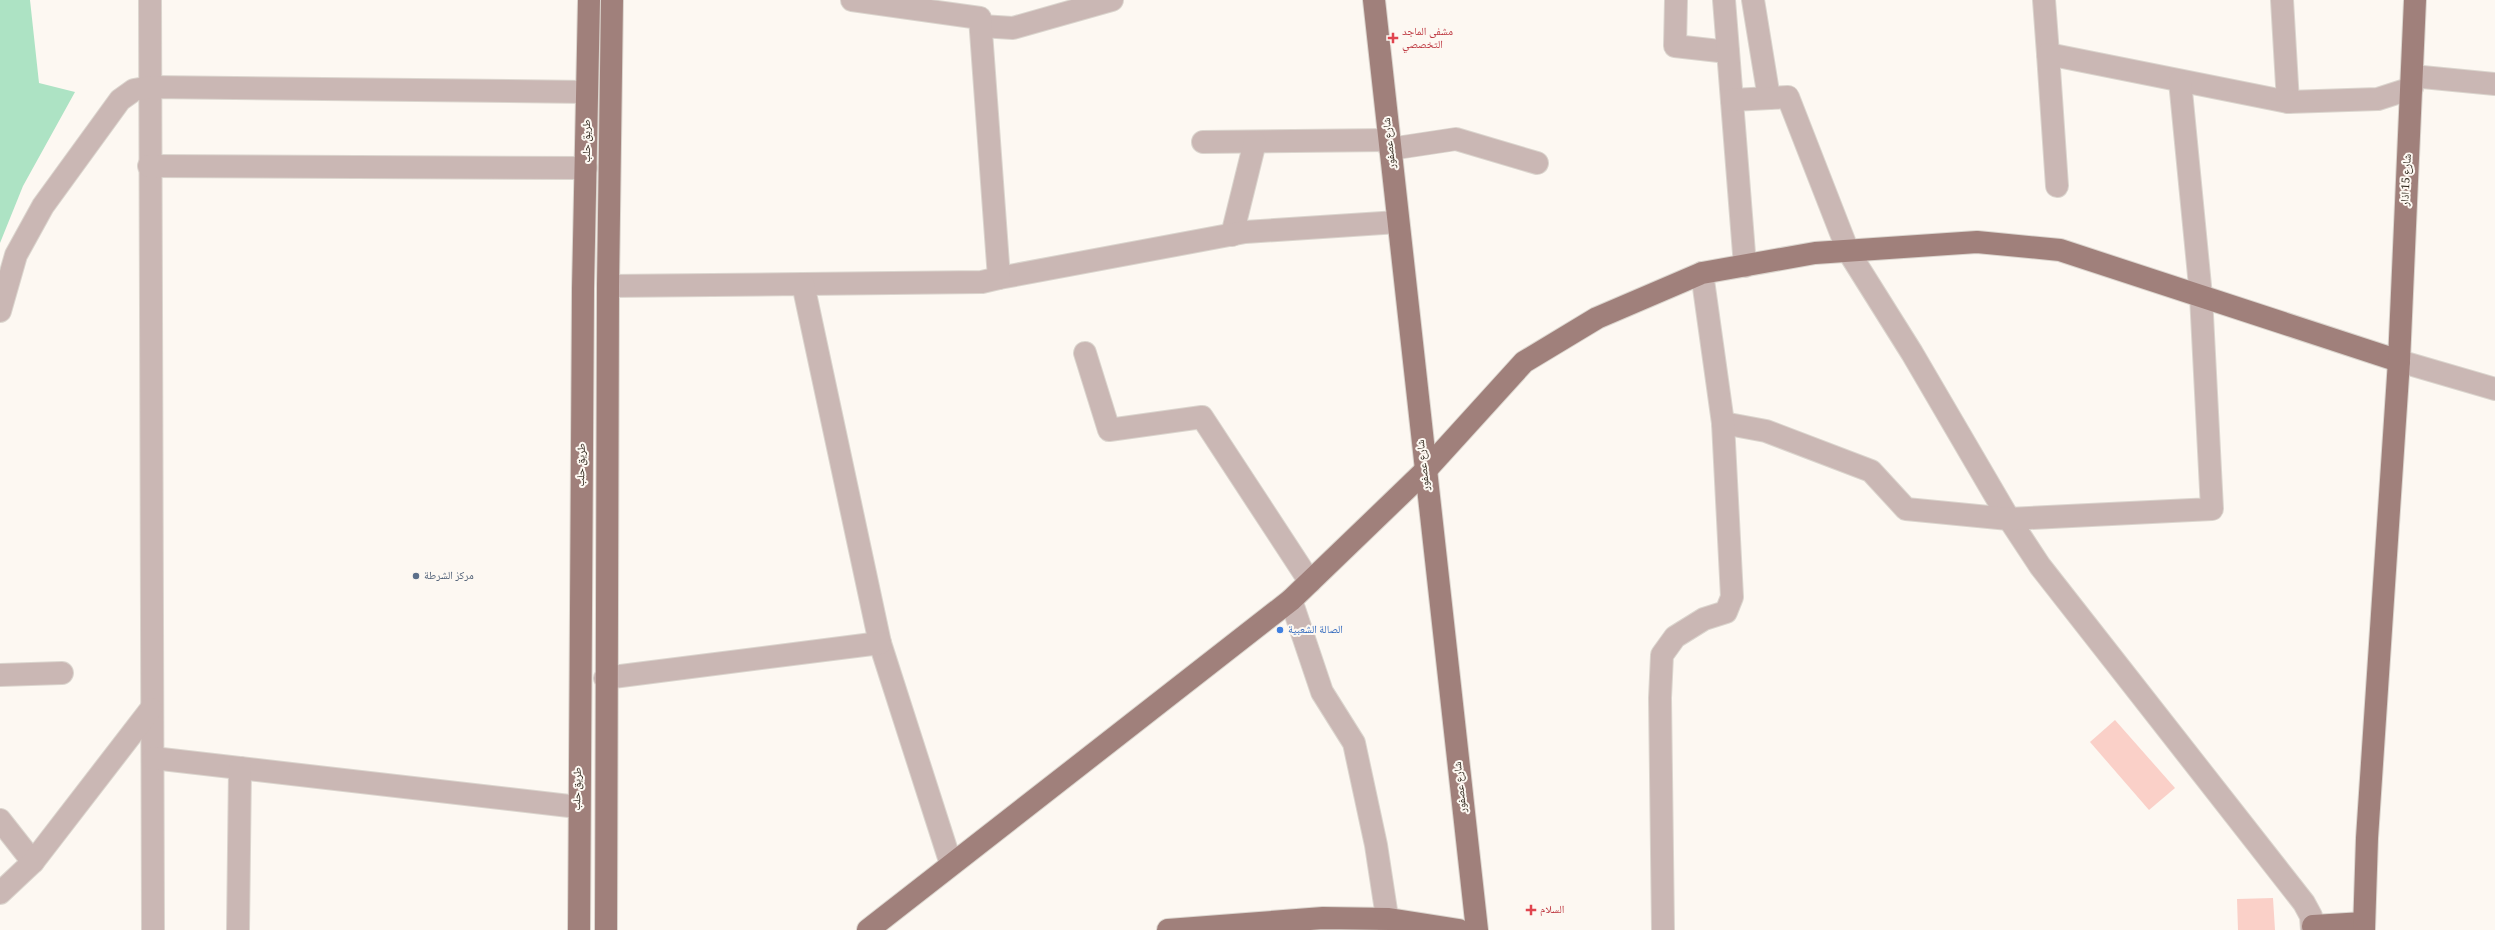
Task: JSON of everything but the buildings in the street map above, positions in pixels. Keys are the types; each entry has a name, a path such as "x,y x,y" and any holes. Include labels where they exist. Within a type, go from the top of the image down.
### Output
{"main road":[{"name":"طريق حلب","path":"579,930 578,807 589,0"},
{"path":"606,930 605,678 612,0"},
{"name":"شارع عصفور","path":"1374,0 1477,930"},
{"name":"شارع 15 اذار","path":"2364,926 2399,361 2415,0"},
{"path":"868,930 1291,600 1425,471 1524,362 1597,318 1702,273 1815,253 1977,242 2060,250 2399,361"},
{"path":"1168,930 1323,924 1389,924 1459,930"},
{"path":"2312,928 2364,926"}],"street":[{"path":"150,0 149,166 151,709 153,758 151,928"},
{"path":"852,0 980,18 999,278"},
{"path":"981,26 1013,28 1112,0"},
{"path":"1676,0 1675,46 1728,52"},
{"path":"1724,0 1745,266"},
{"path":"1753,0 1778,97 1848,251 1912,353 2009,519 2040,566 2304,903 2312,928"},
{"path":"2044,0 2057,186"},
{"path":"2282,0 2288,102"},
{"path":"2048,54 2288,102 2378,99 2412,82 2495,84"},
{"path":"1723,423 1766,430 1871,471 1906,509 2009,519 2212,509 2201,296 2180,81"},
{"path":"0,311 16,255 43,206 120,100 134,90 150,87 587,92"},
{"path":"1732,100 1778,97"},
{"path":"1202,142 1390,144 1456,139 1537,163"},
{"path":"1232,235 1255,142"},
{"path":"149,166 586,168"},
{"path":"608,286 982,282 1232,235 1398,222"},
{"path":"1663,930 1660,698 1662,655 1675,637 1704,619 1726,612 1732,597 1723,423 1702,273"},
{"path":"803,284 880,643 951,864"},
{"path":"1085,353 1109,430 1202,417 1310,582"},
{"path":"2399,361 2495,389"},
{"path":"1291,600 1322,692 1354,743 1376,846 1389,924"},
{"path":"605,678 880,643"},
{"path":"0,675 62,673"},
{"path":"0,893 33,862 151,709"},
{"path":"153,758 578,807"},
{"path":"238,930 240,768"},
{"path":"0,820 33,862"}],"green space":[{"path":"0,0 30,0 39,83 75,92 23,186 0,243"}],"place":[{"name":"مشفى الماجد التخصصي","path":"1393,38"},
{"name":"مركز الشرطة","path":"416,576"},
{"name":"الصالة الشعبية","path":"1280,630"},
{"name":"السلام","path":"1531,910"}]}
